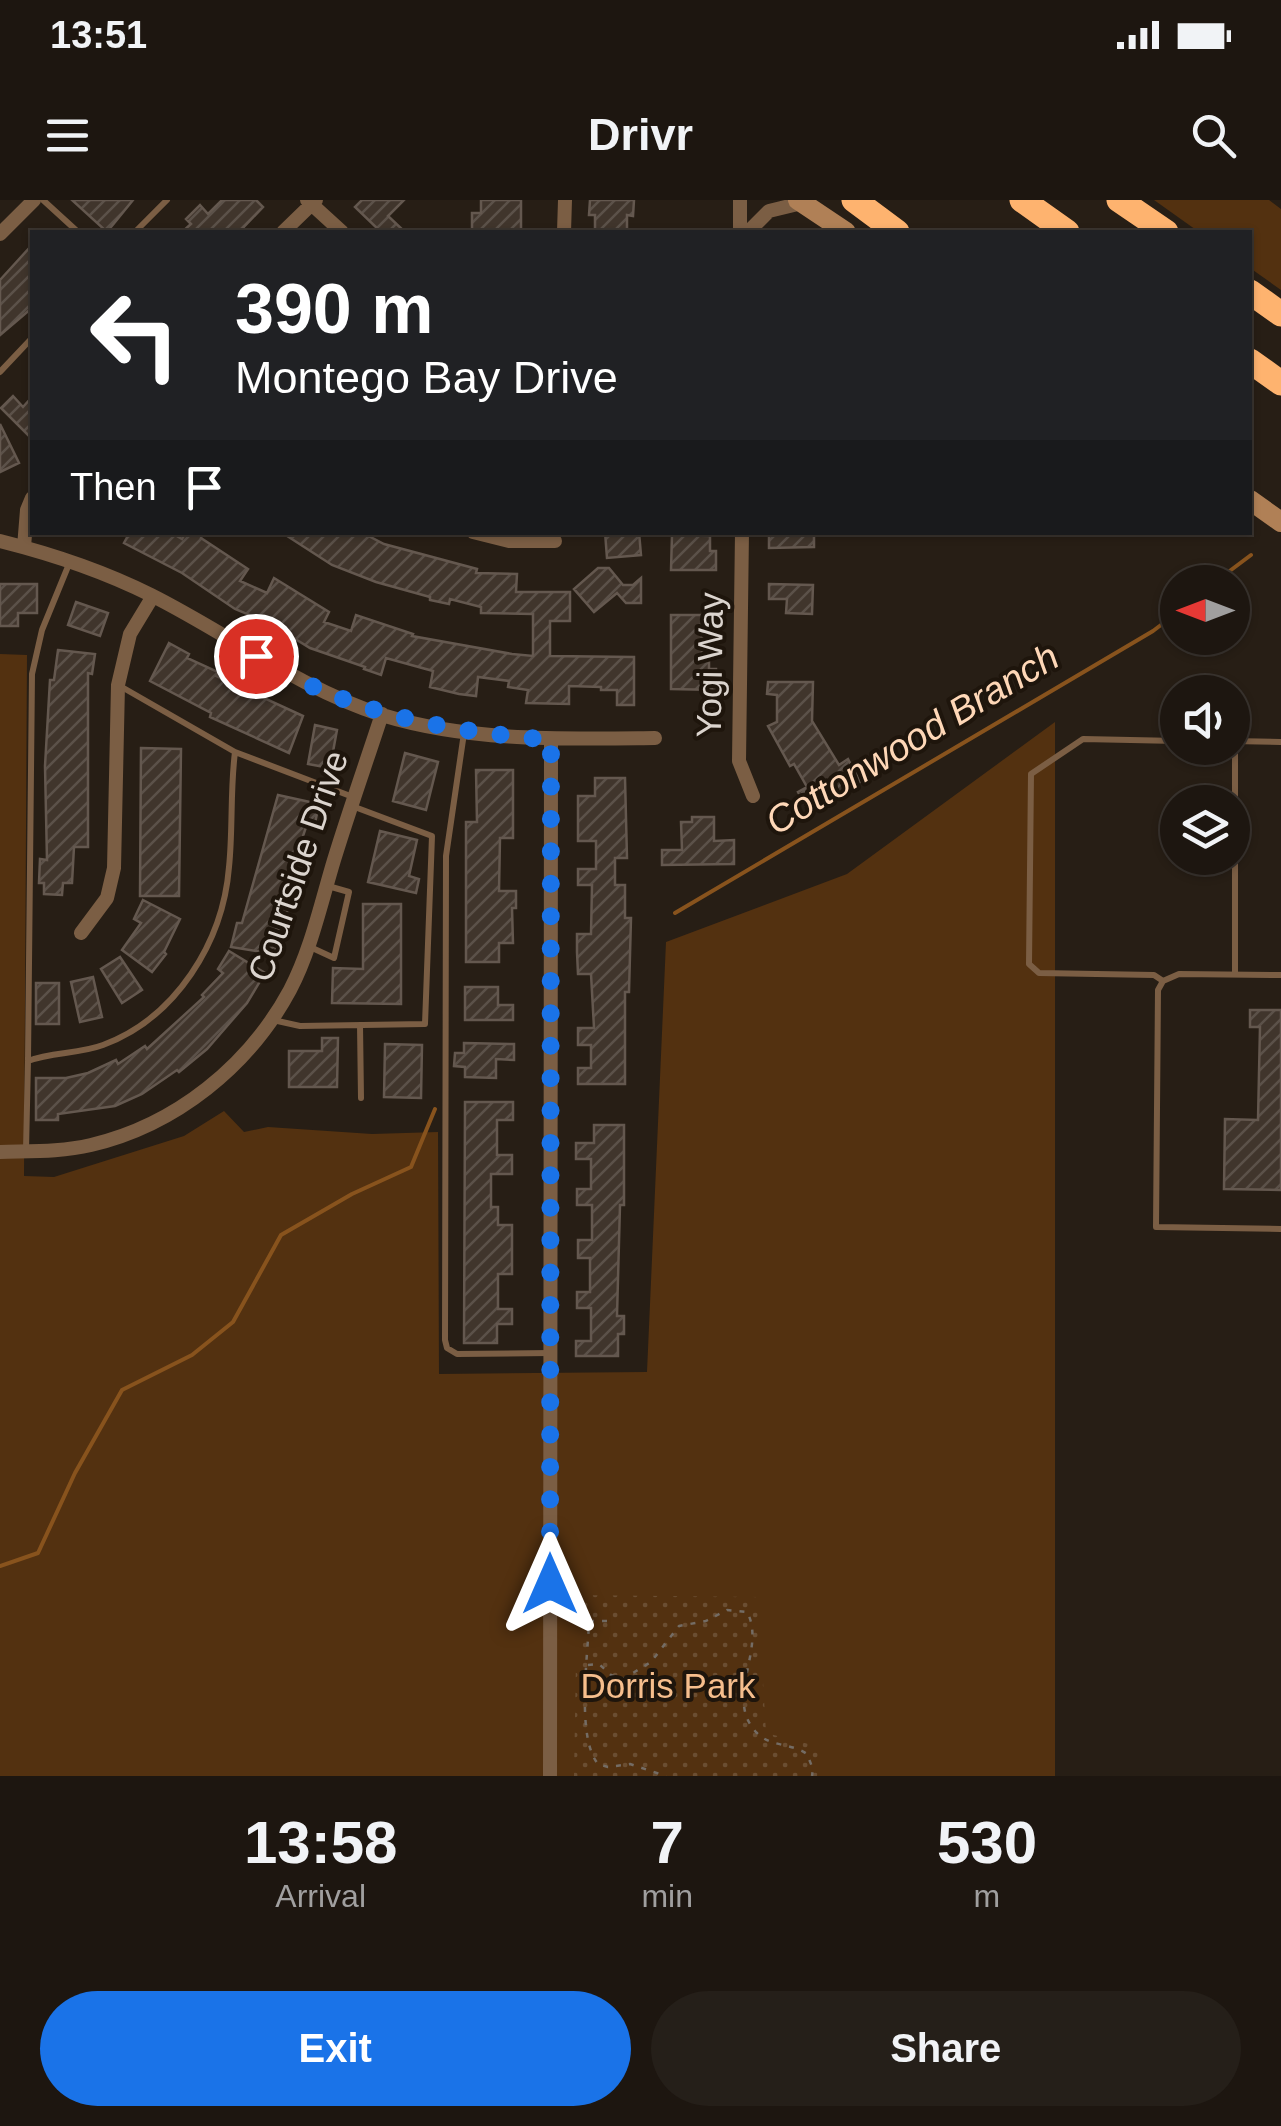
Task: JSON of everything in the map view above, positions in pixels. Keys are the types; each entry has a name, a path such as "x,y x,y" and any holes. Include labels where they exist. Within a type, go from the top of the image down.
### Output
{"highway":[{"path":"854,200 894,230"},
{"path":"1022,200 1064,230"},
{"path":"1119,200 1163,230"},
{"path":"1252,293 1281,314"},
{"path":"1252,362 1281,383"}],"main road":[{"path":"800,202 843,230"},
{"path":"1252,501 1281,522"}],"street":[{"path":"0,234 34,200"},
{"path":"564,230 565,200"},
{"path":"740,200 740,230"},
{"path":"285,230 311,202 340,230"},
{"path":"750,230 770,211 800,202"},
{"path":"24,547 30,503"},
{"path":"487,535 509,540 554,540"},
{"name":"Yogi Way","path":"742,535 739,761 753,796"},
{"path":"0,541 70,561 153,596 287,675 382,714 464,732 551,740 656,738"},
{"path":"81,933 107,898 114,868 118,685 130,634 153,596"},
{"name":"Courtside Drive","path":"0,1152 92,1145 136,1130 182,1108 225,1075 271,1020 291,988 382,714"},
{"path":"550,1776 551,740"}],"lane":[{"path":"43,200 76,230"},
{"path":"137,230 167,200"},
{"path":"0,372 30,340"},
{"path":"26,1151 32,674 42,630 70,561"},
{"path":"118,685 236,752 432,836 425,1024 300,1026 271,1020"},
{"path":"464,732 446,856 445,1340 447,1348 457,1354 551,1353"},
{"path":"1160,741 1084,739 1031,774 1029,964 1039,973 1154,975 1164,981"},
{"path":"1250,742 1281,742"},
{"path":"28,1061 81,1052 127,1033 176,994 199,963 224,902 230,866 236,752"},
{"path":"1234,765 1235,974"},
{"path":"308,946 334,958 350,892 327,886"},
{"path":"1281,975 1179,974 1164,981 1156,1002 1156,1227 1281,1228"},
{"path":"360,1025 361,1098"}],"path":[{"path":"588,1665 599,1664 623,1679 652,1662 679,1626 706,1621 728,1610 746,1612 754,1631 744,1678 746,1712 755,1732 807,1754 812,1776"},
{"path":"607,1621 588,1621 586,1730 592,1756 598,1764 608,1767 630,1764 666,1776"}],"green space":[{"path":"1154,200 1269,200 1281,209 1281,290 1252,269 1252,230 1196,230"},
{"path":"0,654 27,655 24,1176 54,1177 184,1136 224,1111 244,1132 268,1127 372,1134 438,1132 439,1374 647,1372 666,942 847,874 1055,722 1055,1776 0,1776"},
{"name":"Dorris Park","path":"570,1595 758,1597 766,1733 824,1748 817,1776 574,1776 576,1660 582,1659 583,1617 577,1616 577,1606 570,1605"}],"building":[{"path":"72,200 133,200 105,230"},
{"path":"222,200 256,200 263,207 241,230 184,230 191,224 186,219 200,205 208,214"},
{"path":"362,200 404,200 388,216 403,230 379,230 355,207"},
{"path":"481,200 521,200 521,230 472,230 472,213 481,213"},
{"path":"590,200 634,200 633,216 627,215 627,230 595,230 595,215 589,215"},
{"path":"30,247 30,310 0,335 0,280"},
{"path":"13,396 23,407 30,399 30,437 1,408"},
{"path":"0,424 19,463 0,472"},
{"path":"128,535 175,535 182,539 184,535 202,535 201,538 248,569 240,581 267,593 274,578 329,612 324,622 351,631 356,615 412,636 533,656 533,614 481,613 481,607 450,599 449,604 430,600 332,565 286,535 367,535 384,544 477,569 476,573 517,574 516,592 570,592 570,621 550,621 550,656 634,657 634,705 617,705 617,690 569,686 569,704 526,703 528,690 508,687 509,681 478,677 476,696 459,694 430,687 433,671 386,658 381,675 310,648 124,543"},
{"path":"605,535 639,535 641,555 607,558"},
{"path":"672,535 710,536 710,551 716,551 716,570 671,570"},
{"path":"769,535 814,535 814,547 769,548"},
{"path":"598,568 609,568 623,585 633,585 641,578 641,603 626,603 617,593 594,612 574,589"},
{"path":"0,584 37,584 37,613 18,613 18,626 0,626"},
{"path":"769,584 813,585 812,614 786,613 787,599 769,599"},
{"path":"76,602 108,613 100,636 68,625"},
{"path":"671,615 716,615 716,631 702,630 702,654 709,655 709,669 716,669 716,690 671,689"},
{"path":"169,643 189,654 187,658 218,672 216,676 303,716 289,753 210,717 211,713 150,681"},
{"path":"58,650 95,654 92,674 88,673 88,847 74,847 72,883 63,883 62,895 44,894 44,883 39,883 40,859 47,860 45,766 50,680 54,680"},
{"path":"768,682 813,682 812,721 839,765 848,759 860,782 808,810 798,792 807,787 794,764 790,766 768,726 777,722 777,695 767,694"},
{"path":"315,725 337,730 330,768 308,764"},
{"path":"141,748 181,749 179,896 140,896"},
{"path":"405,753 438,762 426,810 393,801"},
{"path":"476,770 513,770 513,838 500,838 499,891 516,891 516,908 512,908 513,943 499,943 499,962 466,962 466,822 477,822"},
{"path":"595,778 625,778 627,858 615,858 615,885 625,885 625,918 631,918 629,992 625,992 625,1084 578,1084 578,1068 591,1068 591,1045 578,1045 578,1028 594,1028 591,974 578,974 577,952 577,934 591,934 592,885 578,885 578,869 596,869 596,841 578,841 578,796 595,796"},
{"path":"278,795 319,804 314,828 306,827 292,869 299,871 283,926 279,925 275,954 231,947 237,923 242,923"},
{"path":"692,817 714,817 714,841 734,840 734,864 662,865 662,850 682,850 681,822 692,822"},
{"path":"380,831 417,840 409,876 419,879 416,893 368,882"},
{"path":"143,900 180,919 166,954 152,972 122,950 141,923 134,919"},
{"path":"363,904 401,904 401,1004 332,1003 333,968 363,969"},
{"path":"229,951 265,973 247,1003 207,1049 179,1072 115,1106 58,1114 58,1120 36,1120 36,1078 88,1073 116,1060 118,1064 145,1046 147,1049 204,997 223,973 218,969"},
{"path":"120,957 142,990 122,1003 101,969"},
{"path":"93,977 102,1017 80,1022 71,982"},
{"path":"36,983 59,983 59,1024 36,1024"},
{"path":"465,987 498,987 498,1005 513,1005 513,1020 465,1020"},
{"path":"1250,1010 1281,1010 1281,1190 1224,1189 1225,1119 1258,1120 1260,1027 1250,1027"},
{"path":"322,1038 338,1038 337,1087 289,1087 289,1051 322,1051"},
{"path":"464,1043 514,1044 514,1060 496,1059 496,1078 465,1077 465,1067 454,1066 455,1053 464,1053"},
{"path":"385,1044 422,1045 421,1098 384,1097"},
{"path":"465,1102 513,1102 513,1120 497,1120 497,1155 512,1155 512,1174 491,1174 491,1207 498,1207 498,1225 512,1225 512,1274 498,1274 498,1309 512,1309 512,1324 497,1324 497,1343 464,1343"},
{"path":"594,1125 624,1125 617,1316 624,1316 624,1334 618,1334 618,1356 576,1356 576,1341 591,1341 591,1308 577,1308 577,1292 590,1292 590,1258 578,1258 578,1240 592,1240 592,1205 577,1205 577,1189 591,1189 591,1159 576,1159 576,1143 594,1143"}],"waterway":[{"name":"Cottonwood Branch","path":"1238,565 1251,555"},
{"name":"Cottonwood Branch","path":"675,913 1160,626"},
{"name":"Cottonwood Branch","path":"0,1566 38,1553 75,1473 122,1390 192,1355 233,1322 281,1235 352,1194 411,1167 435,1109"}],"route":[{"path":"256,656 287,675 382,714 458,731 551,740 550,1584"}]}
